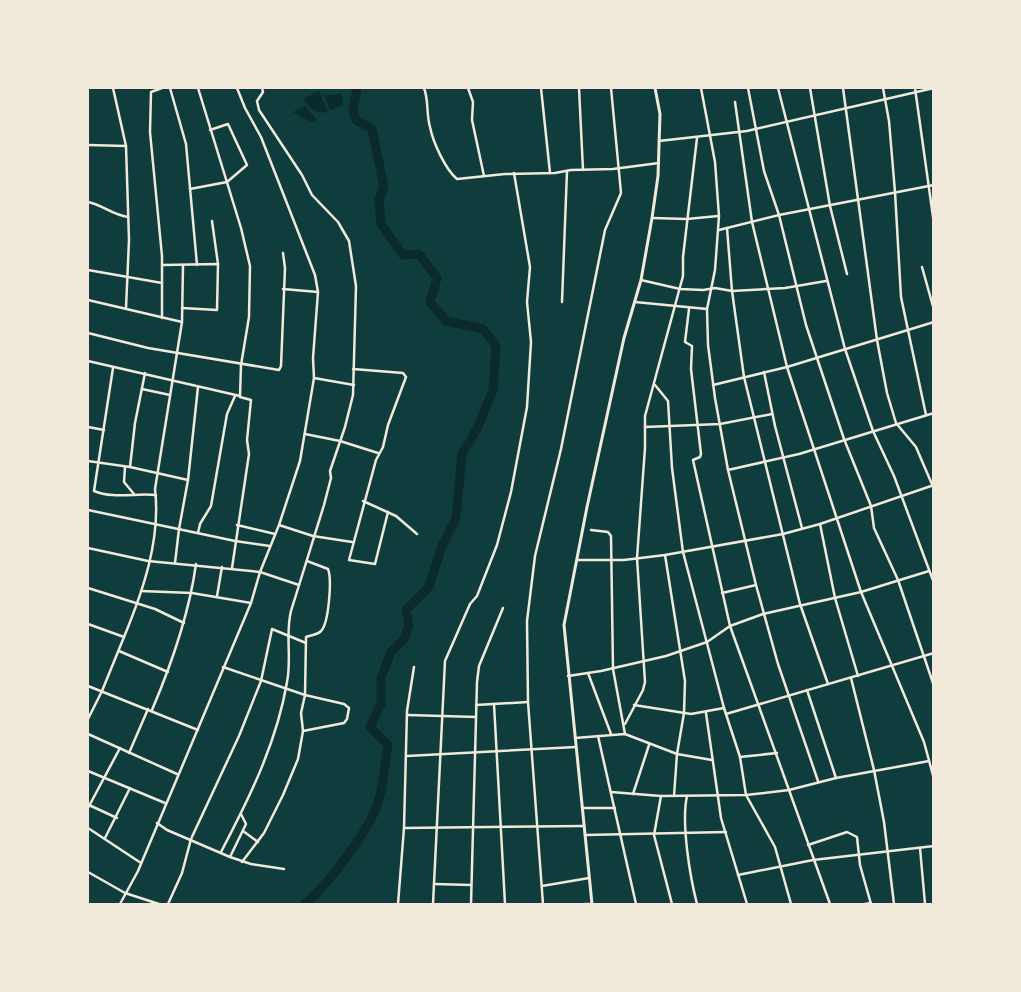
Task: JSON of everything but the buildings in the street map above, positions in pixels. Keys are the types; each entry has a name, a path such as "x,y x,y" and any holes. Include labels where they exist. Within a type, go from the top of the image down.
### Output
{"street":[{"path":"113,88 126,146 128,217 126,308"},
{"path":"149,88 151,92 150,132 162,265 162,318"},
{"path":"151,92 162,88"},
{"path":"170,88 186,144 197,265"},
{"path":"198,88 250,266 249,317 241,365 240,396"},
{"path":"120,904 141,863 165,803 198,730 251,603 260,572 280,525 295,479 305,434 314,378 313,361 318,292 315,275 306,247 290,213 262,137 244,108 236,88"},
{"path":"221,852 241,814 269,749 286,689 290,636 287,626 331,478 330,471 351,409 354,386 356,286 347,235 338,222 312,195 302,175 259,110 257,101 263,92 262,88"},
{"path":"424,88 428,103 430,128 448,167 457,179 514,173 550,173 620,168 659,163"},
{"path":"468,88 473,102 472,120 484,176"},
{"path":"541,88 550,173"},
{"path":"579,88 583,170"},
{"path":"543,904 539,827 528,702 527,626 535,556 561,449 605,230 621,193 611,88"},
{"path":"585,904 592,904 564,625 624,338 641,280 652,218 659,163 660,114 655,88"},
{"path":"701,88 716,170 719,216 712,288 707,309 708,345 713,385 728,470 747,540 763,614 818,781"},
{"path":"748,88 764,172 779,215 816,358 844,439 871,506 874,528 898,580 922,656 934,686"},
{"path":"778,88 845,349 873,431 894,476 934,583"},
{"path":"810,88 830,206 846,274"},
{"path":"843,88 878,340 896,423 916,446 934,489"},
{"path":"883,88 895,192 901,297 926,415"},
{"path":"915,88 934,224"},
{"path":"659,141 697,138 755,129 785,120 934,88"},
{"path":"735,102 752,222 770,290 787,367 861,592 893,664 934,779"},
{"path":"190,189 227,182 239,170 246,167 247,163 229,125 210,130"},
{"path":"625,724 645,687 645,661 637,558 646,448 645,416 680,289 697,138"},
{"path":"88,145 126,146"},
{"path":"562,302 567,171"},
{"path":"433,904 436,829 442,755 445,661 470,604 477,596 497,545 511,492 527,407 531,342 527,302 530,267 514,173"},
{"path":"718,230 779,215 934,185"},
{"path":"88,202 100,204 116,215 128,217"},
{"path":"652,218 687,219 719,216"},
{"path":"182,308 217,310 218,264 212,221"},
{"path":"727,228 732,291 744,377 800,604 828,684"},
{"path":"88,332 96,336 176,353 276,371 280,369 283,252"},
{"path":"162,265 218,264"},
{"path":"88,719 102,691 137,604 156,526 158,507 156,495 157,474 182,322 183,266"},
{"path":"922,267 934,310"},
{"path":"88,270 128,279 162,283"},
{"path":"641,280 680,289 703,290 712,288 732,291 770,290 826,281"},
{"path":"283,289 318,292"},
{"path":"88,300 182,322"},
{"path":"636,302 689,309 707,309"},
{"path":"689,309 685,342 692,346 691,370 701,454 700,457 693,459 722,594 730,626 830,904"},
{"path":"713,385 787,367 934,322"},
{"path":"88,361 113,368 145,373 251,400 247,440 249,454 232,568"},
{"path":"113,368 94,492 118,496 134,494 156,495"},
{"path":"353,369 403,373 406,375 363,501 349,560 375,564 388,512"},
{"path":"764,372 772,414 802,528"},
{"path":"130,467 145,373"},
{"path":"314,378 354,386"},
{"path":"655,384 667,399 674,495 683,552 724,708 740,757 746,795 772,841 791,904"},
{"path":"175,563 188,480 198,387"},
{"path":"142,389 170,395"},
{"path":"198,533 200,524 211,506 227,414 235,396"},
{"path":"728,470 784,458 934,413"},
{"path":"645,427 720,424 755,419 772,414"},
{"path":"88,427 104,430"},
{"path":"305,434 340,441 378,454"},
{"path":"88,461 130,467 188,480"},
{"path":"125,467 124,482 134,494"},
{"path":"577,560 611,560 665,555 783,534 836,519 933,485"},
{"path":"363,501 388,512 417,534"},
{"path":"88,510 156,526 270,546"},
{"path":"820,524 835,598 858,676"},
{"path":"237,525 275,534"},
{"path":"280,525 313,536 352,542"},
{"path":"590,530 611,534 613,669 625,724 625,734"},
{"path":"88,548 148,561 196,564 260,572 300,585"},
{"path":"665,555 686,681 684,713 676,754 674,796"},
{"path":"242,862 258,842 295,770 303,731 301,713 305,695 307,636 318,633 324,627 330,584 328,569 307,562"},
{"path":"152,710 168,672 184,623 192,593 196,564"},
{"path":"217,596 222,567"},
{"path":"568,676 613,669 681,652 707,642 730,626 763,614 800,604 861,592 929,571"},
{"path":"722,594 756,585"},
{"path":"88,588 163,612 184,623"},
{"path":"141,591 192,593 251,603"},
{"path":"471,904 476,705 479,666 503,608"},
{"path":"88,624 124,636"},
{"path":"168,904 182,873 191,839 239,736 261,680 272,628 306,643"},
{"path":"119,651 168,672"},
{"path":"726,714 934,653"},
{"path":"224,667 305,695 344,704 348,711 344,723 303,731"},
{"path":"398,904 404,828 407,715 414,667"},
{"path":"588,673 611,734"},
{"path":"851,678 874,770 889,850 894,904"},
{"path":"88,686 198,730"},
{"path":"807,690 836,778"},
{"path":"476,705 528,702"},
{"path":"494,704 505,904"},
{"path":"634,705 684,713 706,713 724,708"},
{"path":"129,753 148,709"},
{"path":"706,713 718,795 746,904"},
{"path":"407,715 476,717"},
{"path":"88,734 178,775"},
{"path":"575,738 625,734 676,754 712,760"},
{"path":"598,736 636,904"},
{"path":"633,794 649,745"},
{"path":"406,756 576,747"},
{"path":"117,818 88,807 120,748"},
{"path":"740,757 777,753"},
{"path":"611,792 661,796 746,795 789,790 818,781 929,761"},
{"path":"88,771 165,803"},
{"path":"105,838 117,818 130,787"},
{"path":"661,796 654,835 672,904"},
{"path":"687,796 684,809 686,834 697,904"},
{"path":"582,808 615,808"},
{"path":"230,857 247,821 241,814"},
{"path":"157,823 167,830 242,862 284,869"},
{"path":"404,828 584,826"},
{"path":"88,828 141,863"},
{"path":"243,831 258,842"},
{"path":"585,836 726,832"},
{"path":"808,845 849,832 857,837 860,865 871,904 865,904"},
{"path":"738,875 813,860 934,846"},
{"path":"920,848 925,904"},
{"path":"88,872 125,893 159,904"},
{"path":"542,886 589,878"},
{"path":"434,884 471,885"}],"water":[{"path":"319,91 328,112 314,110 303,99"},
{"path":"342,94 343,106 330,110 324,95"},
{"path":"305,106 317,120 312,123 293,112"}],"waterway":[{"path":"305,904 325,884 348,855 375,811 383,779 388,745 370,727 381,704 381,678 391,652 404,639 409,625 406,610 429,587 442,546 456,518 462,454 477,429 493,390 496,346 483,329 446,321 430,302 437,278 419,254 403,255 381,224 379,200 384,187 372,129 356,120 353,111 357,88"}]}
